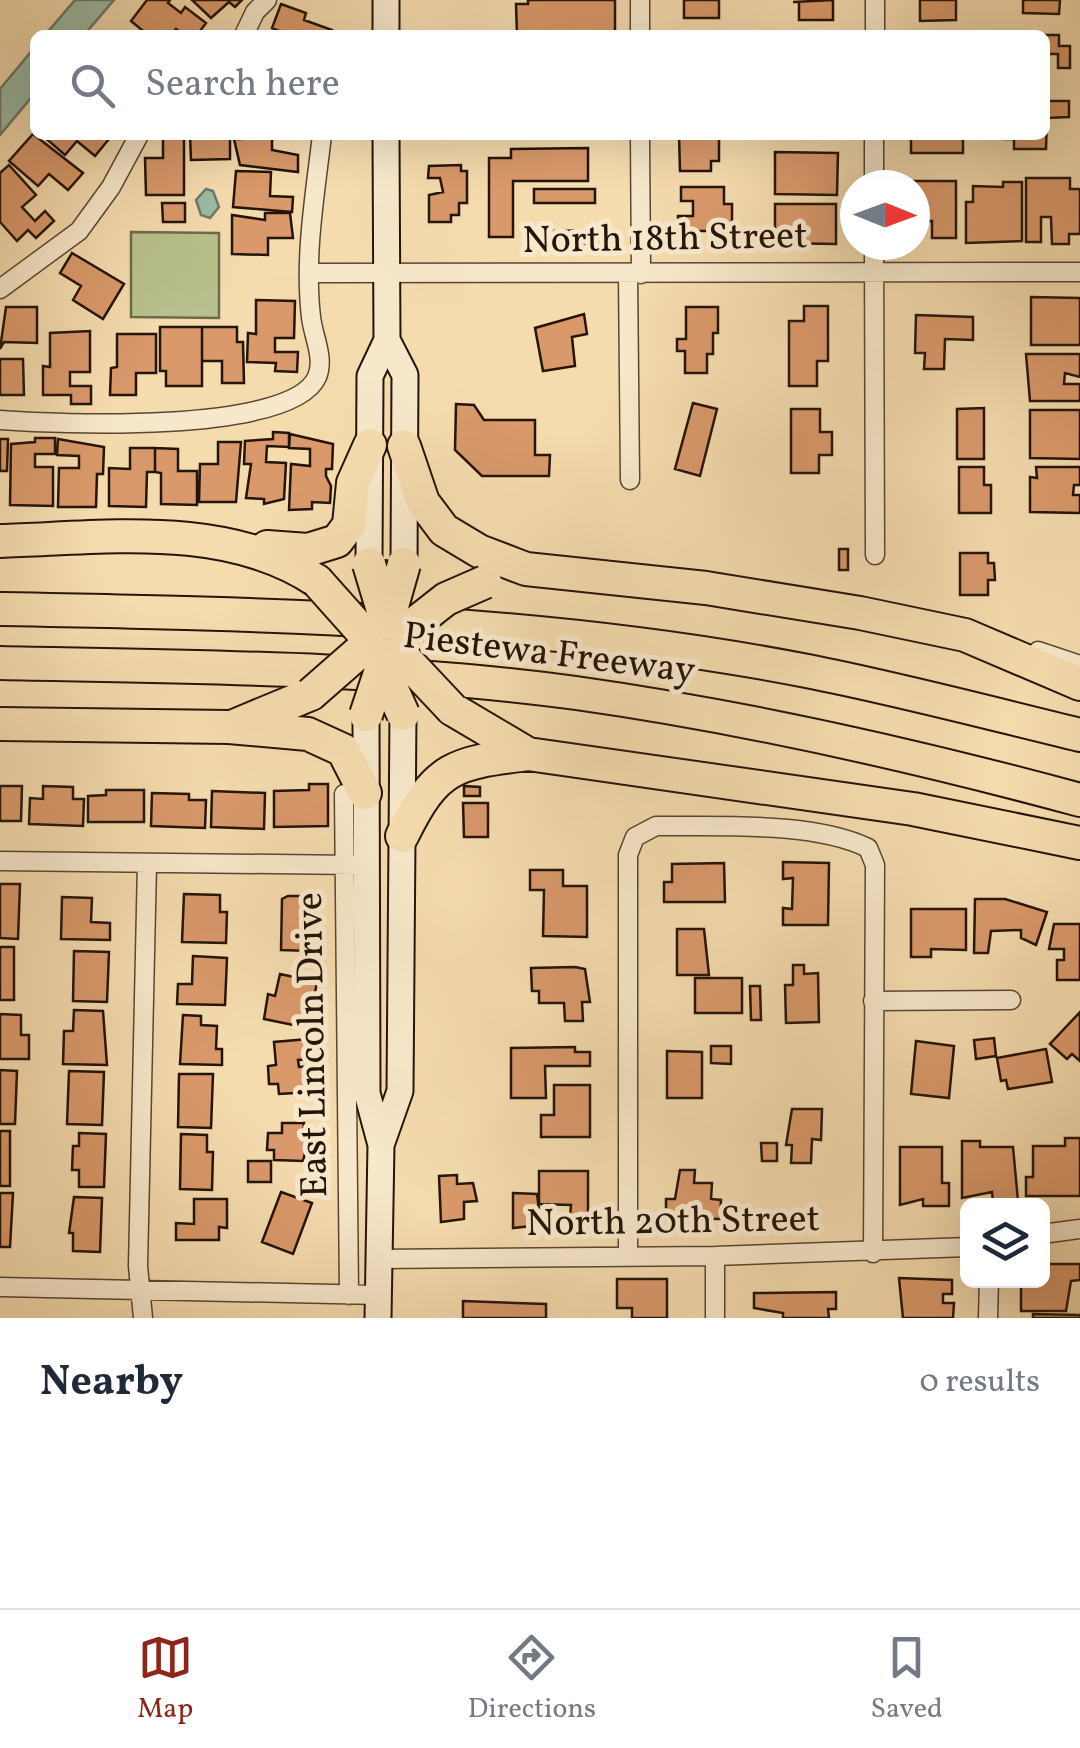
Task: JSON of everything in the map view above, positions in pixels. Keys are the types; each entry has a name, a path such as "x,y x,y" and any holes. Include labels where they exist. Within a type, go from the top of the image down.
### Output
{"highway":[{"path":"0,541 148,536 252,549 280,545 319,549 337,541 349,525 353,482 370,444"},
{"path":"404,446 423,502 444,530 479,552 526,570 771,597 965,634 1080,684"},
{"path":"252,549 317,581 452,709 528,754"},
{"path":"369,564 403,714"},
{"path":"366,715 404,564"},
{"path":"229,727 311,694 446,600 485,582 526,570"},
{"name":"Piestewa Freeway","path":"0,610 322,616 584,640 804,670 1080,734"},
{"name":"Piestewa Freeway","path":"0,663 291,669 573,693 818,734 1080,800"},
{"path":"0,724 229,727 322,738 351,759 354,794"},
{"path":"402,836 425,792 447,772 480,758 528,754 894,806 1080,843"}],"main road":[{"path":"386,0 386,30"},
{"path":"369,564 370,376 387,340 386,140"},
{"path":"387,340 404,374 404,564"},
{"path":"381,1144 400,1091 403,714"},
{"path":"366,715 354,794 354,865 367,1093 381,1144 378,1306"}],"street":[{"path":"247,30 267,0"},
{"path":"640,0 640,30"},
{"path":"874,30 875,0"},
{"path":"0,289 79,230 111,187 137,140"},
{"path":"0,420 136,424 238,415 289,398 317,377 320,358 310,318 310,236 321,140"},
{"path":"630,480 640,140"},
{"path":"874,140 874,170"},
{"path":"874,260 876,554"},
{"name":"North 18th Street","path":"310,273 1080,272"},
{"path":"965,634 1080,665"},
{"path":"628,1256 628,855 636,837 656,826 744,827 850,839 868,848 875,865 873,1252"},
{"path":"0,860 354,865"},
{"path":"143,1318 138,1287 147,864"},
{"name":"East Lincoln Drive","path":"349,1295 354,865"},
{"path":"873,1000 1011,1000"},
{"path":"1050,1233 1080,1228"},
{"name":"North 20th Street","path":"379,1259 716,1256 960,1247"},
{"path":"714,1318 716,1256"},
{"path":"0,1287 138,1287 349,1295 378,1306"},
{"path":"988,1288 988,1318"}],"green space":[{"path":"131,232 219,233 219,318 131,317"}],"shaded area":[{"path":"75,0 114,0 88,30 49,30"},
{"path":"30,53 30,99 0,135 0,89"},
{"path":"206,189 213,191 219,207 210,218 201,215 196,200"}],"building":[{"path":"147,0 170,0 168,3 181,13 185,7 206,23 201,30 142,30 131,21"},
{"path":"192,0 242,0 235,7 229,2 211,18"},
{"path":"528,0 615,0 615,30 517,30 516,4 528,4"},
{"path":"684,0 719,0 719,18 684,18"},
{"path":"833,0 833,20 799,20 799,2 793,2"},
{"path":"920,0 956,0 956,20 920,21"},
{"path":"1023,0 1060,0 1059,14 1023,13"},
{"path":"281,4 306,13 304,20 332,30 277,30 272,28"},
{"path":"1050,35 1059,35 1059,46 1070,46 1070,68 1058,68 1058,54 1050,54"},
{"path":"1050,101 1069,101 1069,117 1050,118"},
{"path":"30,137 41,140 83,173 68,190 49,174 38,186 9,161"},
{"path":"48,140 108,140 95,156 77,141 65,155"},
{"path":"163,140 184,140 184,195 146,195 145,158 163,158"},
{"path":"190,140 230,140 230,159 191,160"},
{"path":"234,140 272,140 272,150 298,155 298,172 240,165"},
{"path":"679,140 719,140 719,161 711,161 711,171 680,171"},
{"path":"911,140 963,140 963,153 911,153"},
{"path":"1014,140 1046,140 1046,149 1014,149"},
{"path":"588,148 588,181 513,181 513,237 489,237 489,158 511,158 511,149"},
{"path":"775,152 838,153 837,195 775,194"},
{"path":"9,165 36,195 22,207 35,221 45,211 54,221 36,238 28,230 17,241 0,222 0,173"},
{"path":"461,165 461,171 467,171 467,203 459,203 459,215 451,215 451,222 429,222 429,195 443,192 440,178 428,178 429,166"},
{"path":"236,171 271,172 270,196 293,197 292,212 233,207"},
{"path":"1026,178 1070,178 1070,189 1080,189 1080,234 1069,234 1069,244 1052,244 1051,217 1041,217 1041,242 1026,242"},
{"path":"930,181 956,181 956,238 932,238"},
{"path":"1003,182 1022,182 1022,241 966,243 966,202 973,202 973,186 1003,187"},
{"path":"681,187 724,187 724,204 732,204 732,231 678,231 678,216 693,216 693,201 681,201"},
{"path":"534,189 595,189 595,203 534,203"},
{"path":"162,203 185,203 185,222 163,222"},
{"path":"775,204 836,204 836,244 775,243"},
{"path":"265,213 290,213 293,238 268,238 268,255 232,254 232,215 265,220"},
{"path":"607,230 607,244 554,244 554,231"},
{"path":"72,253 124,284 103,319 73,300 81,286 60,273"},
{"path":"1031,297 1080,298 1080,345 1031,345"},
{"path":"256,300 295,301 294,338 275,338 275,352 298,352 297,372 275,371 276,363 247,362 248,333 256,334"},
{"path":"804,306 828,306 828,361 817,361 817,386 789,386 789,321 804,321"},
{"path":"6,307 37,307 37,343 4,342 0,349"},
{"path":"686,307 718,307 718,333 713,333 713,354 707,354 707,373 685,373 685,351 677,351 677,339 686,339"},
{"path":"584,314 587,334 572,337 575,366 543,371 535,328"},
{"path":"916,315 973,317 973,340 945,339 944,369 924,369 925,353 915,353"},
{"path":"160,327 202,327 202,386 166,386 166,371 160,371"},
{"path":"202,327 237,327 237,342 243,342 244,383 222,383 222,361 202,361"},
{"path":"90,331 90,372 70,372 70,386 91,386 91,404 71,404 71,395 43,395 43,366 50,367 50,333"},
{"path":"117,334 156,334 156,373 136,373 136,395 110,395 111,368 117,367"},
{"path":"1026,354 1080,354 1080,377 1065,373 1064,384 1080,384 1080,401 1030,401"},
{"path":"0,359 23,359 24,395 0,395"},
{"path":"693,403 717,409 700,476 675,469"},
{"path":"456,404 474,405 484,420 535,420 535,455 550,455 549,476 482,476 455,450"},
{"path":"984,408 984,459 957,459 957,409"},
{"path":"791,409 820,409 820,432 832,432 832,455 819,455 819,473 791,473"},
{"path":"1030,410 1080,410 1080,459 1030,458"},
{"path":"273,432 289,433 289,447 267,446 266,462 286,463 284,499 264,504 264,499 246,498 251,464 244,464 245,441 273,439"},
{"path":"290,434 333,444 332,469 326,469 330,503 312,502 312,509 289,510 291,464 310,466 310,449 289,448"},
{"path":"35,438 55,438 55,454 35,454 35,467 53,467 53,506 10,505 11,444 35,442"},
{"path":"0,439 8,439 7,471 0,471"},
{"path":"58,439 104,447 103,474 97,474 96,507 58,507 59,468 79,468 79,456 57,455"},
{"path":"218,442 241,442 236,502 199,502 200,464 218,464"},
{"path":"130,448 155,448 155,472 147,472 146,507 109,506 109,468 130,469"},
{"path":"155,448 178,449 178,471 197,471 197,505 161,504 161,473 155,472"},
{"path":"959,467 984,467 984,485 991,485 991,513 959,513"},
{"path":"1036,467 1080,467 1080,485 1074,485 1073,495 1080,495 1080,513 1030,512 1030,477 1037,478"},
{"path":"839,549 848,549 848,570 839,570"},
{"path":"960,553 988,553 988,563 994,563 995,580 988,580 988,595 960,595"},
{"path":"309,784 328,784 328,826 274,827 274,791 309,790"},
{"path":"0,786 22,786 21,821 0,821"},
{"path":"43,786 73,787 73,799 84,799 83,826 29,824 30,798 43,799"},
{"path":"464,786 480,787 480,796 464,796"},
{"path":"106,790 144,790 144,822 88,822 88,796 106,795"},
{"path":"212,791 265,793 264,829 211,827"},
{"path":"152,793 189,794 189,800 206,800 205,828 151,826"},
{"path":"463,803 488,803 488,837 464,837"},
{"path":"783,862 829,863 828,925 783,925 783,908 792,909 793,878 783,879"},
{"path":"724,863 725,902 664,902 664,882 672,882 672,864"},
{"path":"530,870 563,870 563,886 587,886 587,937 543,936 544,890 530,890"},
{"path":"0,884 20,884 18,939 0,938"},
{"path":"184,894 220,895 220,912 227,912 226,943 182,942"},
{"path":"315,896 312,951 281,950 282,899"},
{"path":"62,897 92,898 91,922 110,923 110,940 61,939"},
{"path":"975,899 1005,899 1047,912 1036,945 1021,938 1021,930 991,931 988,953 974,953"},
{"path":"911,909 966,909 966,950 931,949 931,957 911,957"},
{"path":"1054,924 1080,924 1080,980 1057,980 1057,960 1064,960 1064,949 1049,949"},
{"path":"677,929 704,929 709,975 677,975"},
{"path":"0,947 14,947 14,1000 0,1000"},
{"path":"74,951 109,952 107,1002 73,1001"},
{"path":"193,956 227,958 225,1005 177,1004 178,984 192,984"},
{"path":"793,965 804,965 804,974 818,973 819,1022 786,1023 785,985 793,985"},
{"path":"531,968 585,969 590,1002 582,1002 583,1021 565,1021 564,1003 539,1003 539,991 532,991"},
{"path":"280,974 317,982 308,1028 264,1019 268,994 275,996"},
{"path":"695,978 742,978 742,1013 695,1013"},
{"path":"750,986 760,986 761,1020 751,1020"},
{"path":"74,1010 103,1011 107,1065 63,1064 64,1031 73,1031"},
{"path":"1080,1012 1080,1061 1072,1054 1067,1059 1050,1044"},
{"path":"0,1014 21,1015 21,1035 29,1035 29,1059 0,1059"},
{"path":"183,1015 201,1016 201,1025 217,1026 216,1049 222,1049 222,1065 180,1064"},
{"path":"994,1038 996,1056 976,1059 974,1040"},
{"path":"308,1039 310,1059 298,1060 299,1067 310,1066 311,1092 279,1094 278,1084 269,1084 268,1066 276,1065 274,1042"},
{"path":"916,1041 954,1046 949,1098 911,1094"},
{"path":"711,1046 731,1046 731,1064 711,1063"},
{"path":"575,1047 575,1052 590,1052 590,1066 545,1066 546,1098 511,1098 511,1048"},
{"path":"1046,1049 1052,1082 1008,1089 1006,1080 1001,1081 997,1058"},
{"path":"667,1051 702,1052 702,1098 667,1098"},
{"path":"0,1070 17,1071 15,1124 0,1124"},
{"path":"69,1071 104,1072 102,1125 67,1124"},
{"path":"179,1074 213,1074 211,1128 178,1127"},
{"path":"554,1085 590,1085 590,1137 541,1137 541,1115 554,1115"},
{"path":"792,1109 822,1109 821,1140 812,1139 811,1163 791,1163 792,1145 786,1145"},
{"path":"282,1123 304,1123 303,1137 309,1137 303,1161 274,1160 274,1150 267,1150 268,1133 282,1133"},
{"path":"0,1131 10,1131 10,1186 0,1186"},
{"path":"79,1133 106,1134 104,1187 79,1187 79,1170 72,1170 73,1146 79,1146"},
{"path":"181,1134 207,1135 207,1152 213,1152 212,1190 180,1189"},
{"path":"1065,1138 1080,1138 1080,1196 1026,1196 1026,1177 1033,1177 1033,1146 1065,1146"},
{"path":"962,1141 980,1141 980,1147 1013,1147 1018,1198 993,1198 992,1192 962,1198"},
{"path":"761,1143 777,1143 777,1161 762,1161"},
{"path":"900,1147 942,1147 942,1183 949,1183 949,1206 923,1206 923,1199 900,1205"},
{"path":"248,1161 271,1161 271,1182 248,1182"},
{"path":"680,1170 695,1170 694,1183 712,1183 711,1199 721,1200 720,1219 666,1218 666,1199 675,1199"},
{"path":"539,1171 588,1171 588,1217 570,1217 571,1205 539,1204"},
{"path":"457,1175 457,1184 473,1183 477,1201 464,1202 464,1219 441,1222 439,1176"},
{"path":"281,1192 312,1203 293,1254 262,1242"},
{"path":"0,1193 13,1193 10,1247 0,1247"},
{"path":"513,1193 537,1194 541,1225 513,1228"},
{"path":"74,1197 102,1198 100,1252 73,1251 73,1233 69,1233"},
{"path":"194,1199 227,1199 227,1228 219,1227 219,1240 176,1240 176,1223 194,1224"},
{"path":"1050,1264 1080,1264 1080,1280 1071,1281 1066,1311 1021,1311 1021,1288 1050,1288"},
{"path":"899,1278 952,1280 952,1294 943,1294 943,1303 954,1303 953,1318 903,1318"},
{"path":"617,1279 667,1279 667,1318 632,1318 632,1308 617,1308"},
{"path":"836,1292 836,1309 828,1309 829,1318 783,1318 783,1313 754,1308 754,1293"},
{"path":"463,1301 546,1304 546,1318 463,1318"},
{"path":"1033,1314 1080,1315 1080,1318 1033,1318"}]}
